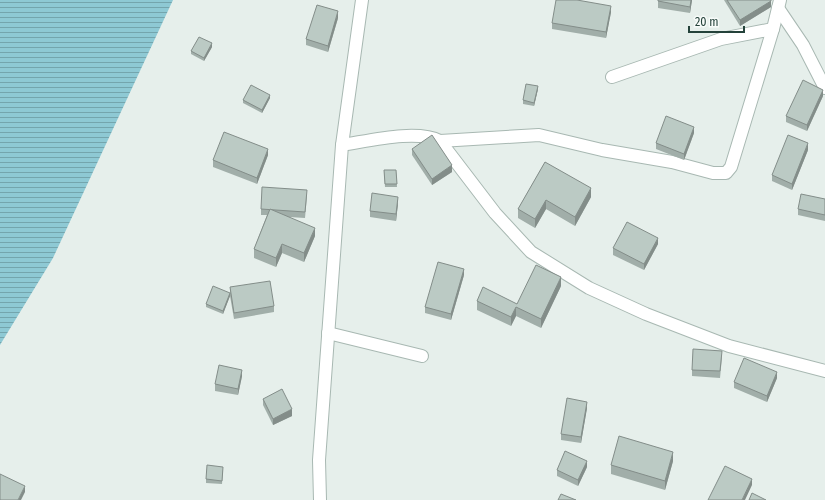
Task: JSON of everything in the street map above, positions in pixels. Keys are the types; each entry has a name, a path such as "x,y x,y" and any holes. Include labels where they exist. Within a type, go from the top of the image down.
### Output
{"street":[{"path":"320,500 320,460 342,145 362,0"},
{"path":"342,145 402,136 425,136 440,141 539,134 602,150 672,162 713,173 726,173 731,167 774,29 779,4"},
{"path":"779,4 803,45 825,88"},
{"path":"612,77 721,39 774,29"},
{"path":"440,141 495,213 531,252 589,288 646,314 729,346 825,371"},
{"path":"328,333 422,356"}],"water":[{"path":"0,0 173,0 53,258 0,345"}],"building":[{"path":"556,0 577,0 611,6 606,32 552,23"},
{"path":"658,0 691,0 690,7"},
{"path":"727,0 771,0 771,1 740,20"},
{"path":"317,5 338,11 328,46 306,39"},
{"path":"199,37 212,43 204,58 191,51"},
{"path":"803,80 823,90 807,125 786,116"},
{"path":"526,84 538,86 534,103 523,100"},
{"path":"251,85 270,95 262,110 243,100"},
{"path":"666,116 694,127 684,154 656,143"},
{"path":"224,132 268,149 257,178 213,160"},
{"path":"432,135 452,165 432,179 412,149"},
{"path":"788,135 808,143 792,184 772,175"},
{"path":"545,162 591,188 575,217 546,200 535,219 518,209"},
{"path":"384,170 396,170 397,184 385,184"},
{"path":"262,187 307,190 305,212 261,209"},
{"path":"372,193 398,197 396,214 370,211"},
{"path":"801,194 825,199 825,215 798,209"},
{"path":"270,209 315,228 304,253 282,244 276,258 254,249"},
{"path":"627,222 658,238 644,264 613,248"},
{"path":"438,262 464,269 451,314 425,307"},
{"path":"536,265 561,277 541,319 516,307 511,317 477,301 483,287 517,304"},
{"path":"270,281 274,306 234,313 230,287"},
{"path":"213,286 230,293 223,311 206,304"},
{"path":"693,349 722,351 720,371 692,370"},
{"path":"744,358 777,372 767,396 734,382"},
{"path":"219,365 242,370 238,389 215,384"},
{"path":"282,389 292,409 273,419 263,399"},
{"path":"567,398 587,402 581,437 561,434"},
{"path":"619,436 673,452 665,481 611,465"},
{"path":"565,451 587,461 578,480 557,470"},
{"path":"207,465 223,467 222,481 206,479"},
{"path":"725,466 752,479 742,500 708,500"},
{"path":"0,474 25,486 18,500 0,500"},
{"path":"752,493 766,500 749,500"},
{"path":"561,494 576,500 558,500"}]}
